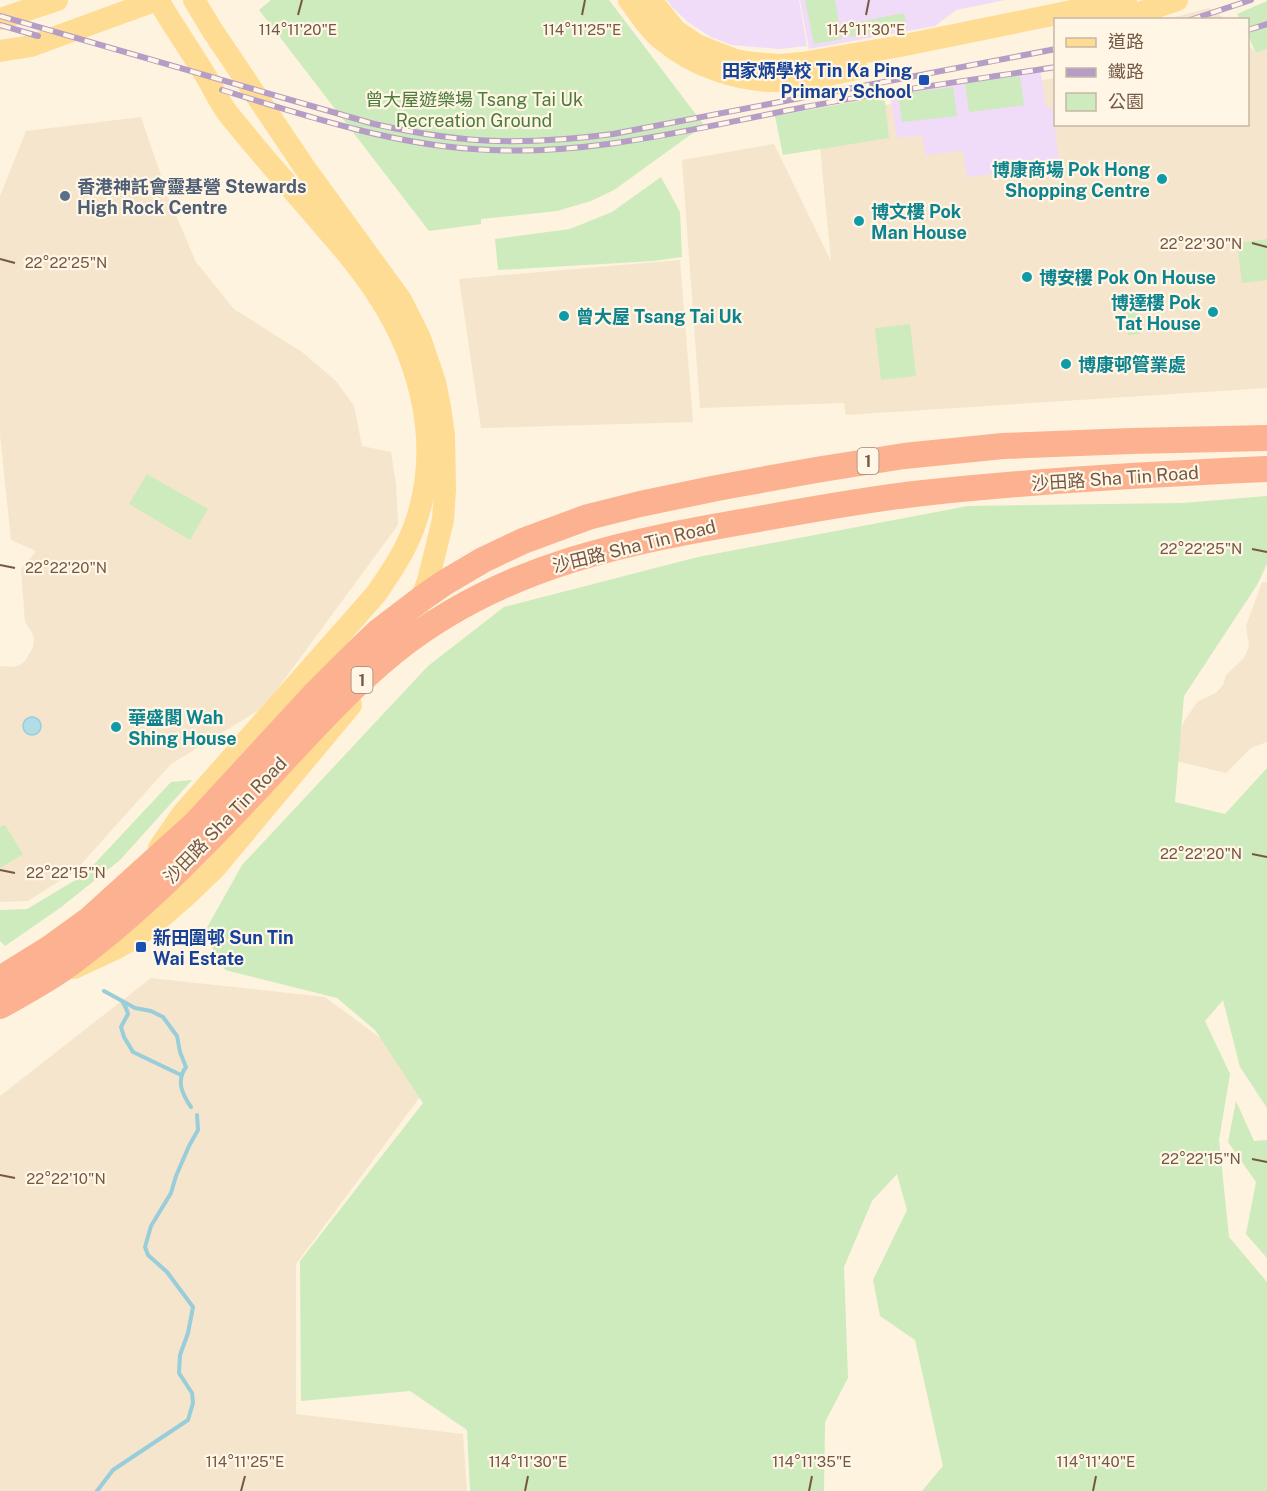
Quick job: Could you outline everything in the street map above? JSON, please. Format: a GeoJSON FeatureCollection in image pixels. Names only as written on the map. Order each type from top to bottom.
{"type":"FeatureCollection","features":[{"type":"Feature","properties":{"kind":"highway","name":"沙田路 Sha Tin Road"},"geometry":{"type":"LineString","coordinates":[[145,868],[195,824],[335,673],[379,631],[421,599],[483,560],[549,530],[588,517],[717,488],[904,456],[1003,446],[1267,438]]}},
{"type":"Feature","properties":{"kind":"highway","name":"沙田路 Sha Tin Road"},"geometry":{"type":"LineString","coordinates":[[45,981],[108,935],[155,893],[238,810],[330,710],[362,679],[416,635],[466,602],[536,571],[642,541],[723,525],[912,495],[1069,479],[1267,469]]}},
{"type":"Feature","properties":{"kind":"highway","name":"1"},"geometry":{"type":"LineString","coordinates":[[0,979],[50,948],[90,919],[145,868]]}},
{"type":"Feature","properties":{"kind":"highway","name":"1"},"geometry":{"type":"LineString","coordinates":[[0,1006],[45,981]]}},
{"type":"Feature","properties":{"kind":"main road"},"geometry":{"type":"LineString","coordinates":[[0,19],[57,0]]}},
{"type":"Feature","properties":{"kind":"main road"},"geometry":{"type":"LineString","coordinates":[[0,51],[31,46],[157,0],[204,72],[228,114],[344,249],[377,293],[404,344],[419,386],[426,418],[427,467],[420,509],[398,561],[376,594],[183,813],[145,868]]}},
{"type":"Feature","properties":{"kind":"main road"},"geometry":{"type":"LineString","coordinates":[[45,981],[133,939],[173,908],[216,867],[374,678],[415,615],[428,581],[443,520],[445,460],[441,407],[427,357],[412,321],[389,282],[305,168],[194,0]]}},
{"type":"Feature","properties":{"kind":"main road"},"geometry":{"type":"LineString","coordinates":[[629,0],[659,38],[688,59],[749,80],[806,79],[1054,30]]}},
{"type":"Feature","properties":{"kind":"main road"},"geometry":{"type":"LineString","coordinates":[[651,0],[676,31],[697,45],[735,60],[779,65],[895,47],[1126,0]]}},
{"type":"Feature","properties":{"kind":"main road"},"geometry":{"type":"LineString","coordinates":[[1115,18],[1177,0]]}},
{"type":"Feature","properties":{"kind":"shaded area"},"geometry":{"type":"Polygon","coordinates":[[[667,0],[799,0],[807,46],[779,49],[732,45],[711,37],[689,23],[667,0]]]}},
{"type":"Feature","properties":{"kind":"shaded area"},"geometry":{"type":"Polygon","coordinates":[[[800,0],[1005,0],[956,10],[935,26],[809,49],[800,0]]]}},
{"type":"Feature","properties":{"kind":"shaded area"},"geometry":{"type":"Polygon","coordinates":[[[1209,8],[1224,18],[1172,18],[1209,8]]]}},
{"type":"Feature","properties":{"kind":"shaded area"},"geometry":{"type":"Polygon","coordinates":[[[1249,45],[1256,53],[1267,49],[1267,388],[846,415],[844,403],[700,408],[682,160],[774,144],[831,261],[817,116],[1054,78],[1054,126],[1249,126],[1249,45]]]}},
{"type":"Feature","properties":{"kind":"shaded area"},"geometry":{"type":"Polygon","coordinates":[[[1040,69],[1046,108],[1052,107],[1060,166],[967,177],[963,151],[925,155],[922,135],[897,138],[890,95],[1040,69]]]}},
{"type":"Feature","properties":{"kind":"shaded area"},"geometry":{"type":"Polygon","coordinates":[[[141,117],[169,199],[196,262],[234,309],[302,352],[336,381],[354,406],[362,446],[391,452],[396,484],[398,525],[264,707],[171,764],[75,871],[28,901],[0,902],[0,666],[20,665],[26,660],[33,647],[32,632],[25,622],[21,569],[36,551],[11,540],[0,435],[0,196],[26,131],[141,117]]]}},
{"type":"Feature","properties":{"kind":"shaded area"},"geometry":{"type":"Polygon","coordinates":[[[680,260],[693,422],[481,428],[459,279],[680,260]]]}},
{"type":"Feature","properties":{"kind":"shaded area"},"geometry":{"type":"Polygon","coordinates":[[[1262,582],[1267,582],[1267,742],[1251,748],[1226,773],[1168,759],[1185,720],[1197,702],[1217,692],[1223,685],[1226,675],[1244,658],[1249,646],[1246,626],[1262,582]]]}},
{"type":"Feature","properties":{"kind":"shaded area"},"geometry":{"type":"Polygon","coordinates":[[[151,978],[325,997],[434,1078],[296,1264],[296,1414],[463,1434],[467,1491],[0,1491],[0,1096],[151,978]]]}},
{"type":"Feature","properties":{"kind":"green space","name":"曾大屋遊樂場 Tsang Tai Uk Recreation Ground"},"geometry":{"type":"Polygon","coordinates":[[[271,0],[609,0],[704,125],[614,190],[591,201],[557,211],[481,219],[481,224],[429,231],[259,10],[271,0]]]}},
{"type":"Feature","properties":{"kind":"green space"},"geometry":{"type":"Polygon","coordinates":[[[805,0],[835,0],[842,39],[814,44],[805,0]]]}},
{"type":"Feature","properties":{"kind":"green space"},"geometry":{"type":"Polygon","coordinates":[[[1267,1],[1267,49],[1256,53],[1249,38],[1249,18],[1239,18],[1237,14],[1267,1]]]}},
{"type":"Feature","properties":{"kind":"green space"},"geometry":{"type":"Polygon","coordinates":[[[904,13],[907,27],[850,37],[848,24],[904,13]]]}},
{"type":"Feature","properties":{"kind":"green space"},"geometry":{"type":"Polygon","coordinates":[[[1020,76],[1024,105],[969,112],[965,83],[1020,76]]]}},
{"type":"Feature","properties":{"kind":"green space"},"geometry":{"type":"Polygon","coordinates":[[[953,87],[957,116],[902,122],[898,94],[953,87]]]}},
{"type":"Feature","properties":{"kind":"green space"},"geometry":{"type":"Polygon","coordinates":[[[880,97],[885,102],[889,138],[783,155],[775,116],[880,97]]]}},
{"type":"Feature","properties":{"kind":"green space"},"geometry":{"type":"Polygon","coordinates":[[[661,177],[680,212],[682,257],[653,261],[498,270],[495,239],[570,229],[612,212],[661,177]]]}},
{"type":"Feature","properties":{"kind":"green space"},"geometry":{"type":"Polygon","coordinates":[[[1267,239],[1267,280],[1242,283],[1237,243],[1267,239]]]}},
{"type":"Feature","properties":{"kind":"green space"},"geometry":{"type":"Polygon","coordinates":[[[1136,307],[1140,334],[1128,335],[1123,308],[1136,307]]]}},
{"type":"Feature","properties":{"kind":"green space"},"geometry":{"type":"Polygon","coordinates":[[[910,324],[916,376],[881,380],[875,328],[910,324]]]}},
{"type":"Feature","properties":{"kind":"green space"},"geometry":{"type":"Polygon","coordinates":[[[147,474],[208,509],[190,540],[129,504],[147,474]]]}},
{"type":"Feature","properties":{"kind":"green space"},"geometry":{"type":"Polygon","coordinates":[[[1267,496],[1267,564],[1257,585],[1184,696],[1175,802],[1225,814],[1267,768],[1267,1108],[1240,1067],[1223,1000],[1205,1021],[1230,1074],[1219,1140],[1229,1237],[1267,1282],[1267,1491],[922,1491],[943,1466],[915,1340],[880,1316],[873,1280],[907,1210],[897,1174],[872,1201],[844,1267],[848,1378],[825,1422],[824,1491],[470,1491],[467,1430],[410,1391],[301,1401],[300,1261],[423,1103],[375,1030],[337,998],[225,970],[204,933],[242,865],[428,666],[504,607],[698,557],[968,506],[1183,503],[1267,496]]]}},
{"type":"Feature","properties":{"kind":"green space"},"geometry":{"type":"Polygon","coordinates":[[[192,780],[120,860],[60,908],[5,946],[0,941],[0,910],[27,909],[84,875],[171,782],[192,780]]]}},
{"type":"Feature","properties":{"kind":"green space"},"geometry":{"type":"Polygon","coordinates":[[[5,825],[23,854],[0,868],[0,827],[5,825]]]}},
{"type":"Feature","properties":{"kind":"green space"},"geometry":{"type":"Polygon","coordinates":[[[1236,1101],[1254,1141],[1267,1140],[1267,1258],[1246,1234],[1256,1182],[1228,1142],[1236,1101]]]}},
{"type":"Feature","properties":{"kind":"water"},"geometry":{"type":"Polygon","coordinates":[[[28,717],[36,717],[41,722],[39,733],[28,735],[23,730],[23,722],[28,717]]]}},
{"type":"Feature","properties":{"kind":"waterway"},"geometry":{"type":"LineString","coordinates":[[104,991],[135,1008],[151,1011],[163,1017],[177,1036],[186,1067],[181,1077],[181,1087],[191,1107]]}},
{"type":"Feature","properties":{"kind":"waterway"},"geometry":{"type":"LineString","coordinates":[[122,1001],[128,1014],[121,1027],[133,1052],[181,1075]]}},
{"type":"Feature","properties":{"kind":"waterway"},"geometry":{"type":"LineString","coordinates":[[97,1491],[113,1470],[188,1420],[193,1403],[192,1393],[179,1373],[180,1355],[188,1333],[193,1307],[167,1272],[148,1255],[145,1247],[151,1226],[171,1193],[176,1176],[198,1130],[197,1115]]}},
{"type":"Feature","properties":{"kind":"railway"},"geometry":{"type":"LineString","coordinates":[[1196,18],[1251,0]]}},
{"type":"Feature","properties":{"kind":"railway"},"geometry":{"type":"LineString","coordinates":[[0,16],[374,124],[436,136],[498,141],[556,140],[613,134],[1054,49]]}},
{"type":"Feature","properties":{"kind":"railway"},"geometry":{"type":"LineString","coordinates":[[1249,30],[1267,24]]}},
{"type":"Feature","properties":{"kind":"railway"},"geometry":{"type":"LineString","coordinates":[[0,25],[38,36]]}},
{"type":"Feature","properties":{"kind":"railway"},"geometry":{"type":"LineString","coordinates":[[222,90],[346,127],[409,141],[441,146],[515,151],[599,145],[640,139],[836,101],[1054,67]]}},
{"type":"Feature","properties":{"kind":"place","name":"田家炳學校 Tin Ka Ping Primary School"},"geometry":{"type":"Point","coordinates":[924,80]}},
{"type":"Feature","properties":{"kind":"place","name":"博康商場 Pok Hong Shopping Centre"},"geometry":{"type":"Point","coordinates":[1162,179]}},
{"type":"Feature","properties":{"kind":"place","name":"香港神託會靈基營 Stewards High Rock Centre"},"geometry":{"type":"Point","coordinates":[65,196]}},
{"type":"Feature","properties":{"kind":"place","name":"博文樓 Pok Man House"},"geometry":{"type":"Point","coordinates":[859,221]}},
{"type":"Feature","properties":{"kind":"place","name":"博安樓 Pok On House"},"geometry":{"type":"Point","coordinates":[1027,277]}},
{"type":"Feature","properties":{"kind":"place","name":"博達樓 Pok Tat House"},"geometry":{"type":"Point","coordinates":[1213,312]}},
{"type":"Feature","properties":{"kind":"place","name":"曾大屋 Tsang Tai Uk"},"geometry":{"type":"Point","coordinates":[564,316]}},
{"type":"Feature","properties":{"kind":"place","name":"博康邨管業處"},"geometry":{"type":"Point","coordinates":[1066,364]}},
{"type":"Feature","properties":{"kind":"place","name":"華盛閣 Wah Shing House"},"geometry":{"type":"Point","coordinates":[116,727]}},
{"type":"Feature","properties":{"kind":"place","name":"新田圍邨 Sun Tin Wai Estate"},"geometry":{"type":"Point","coordinates":[141,947]}}]}
